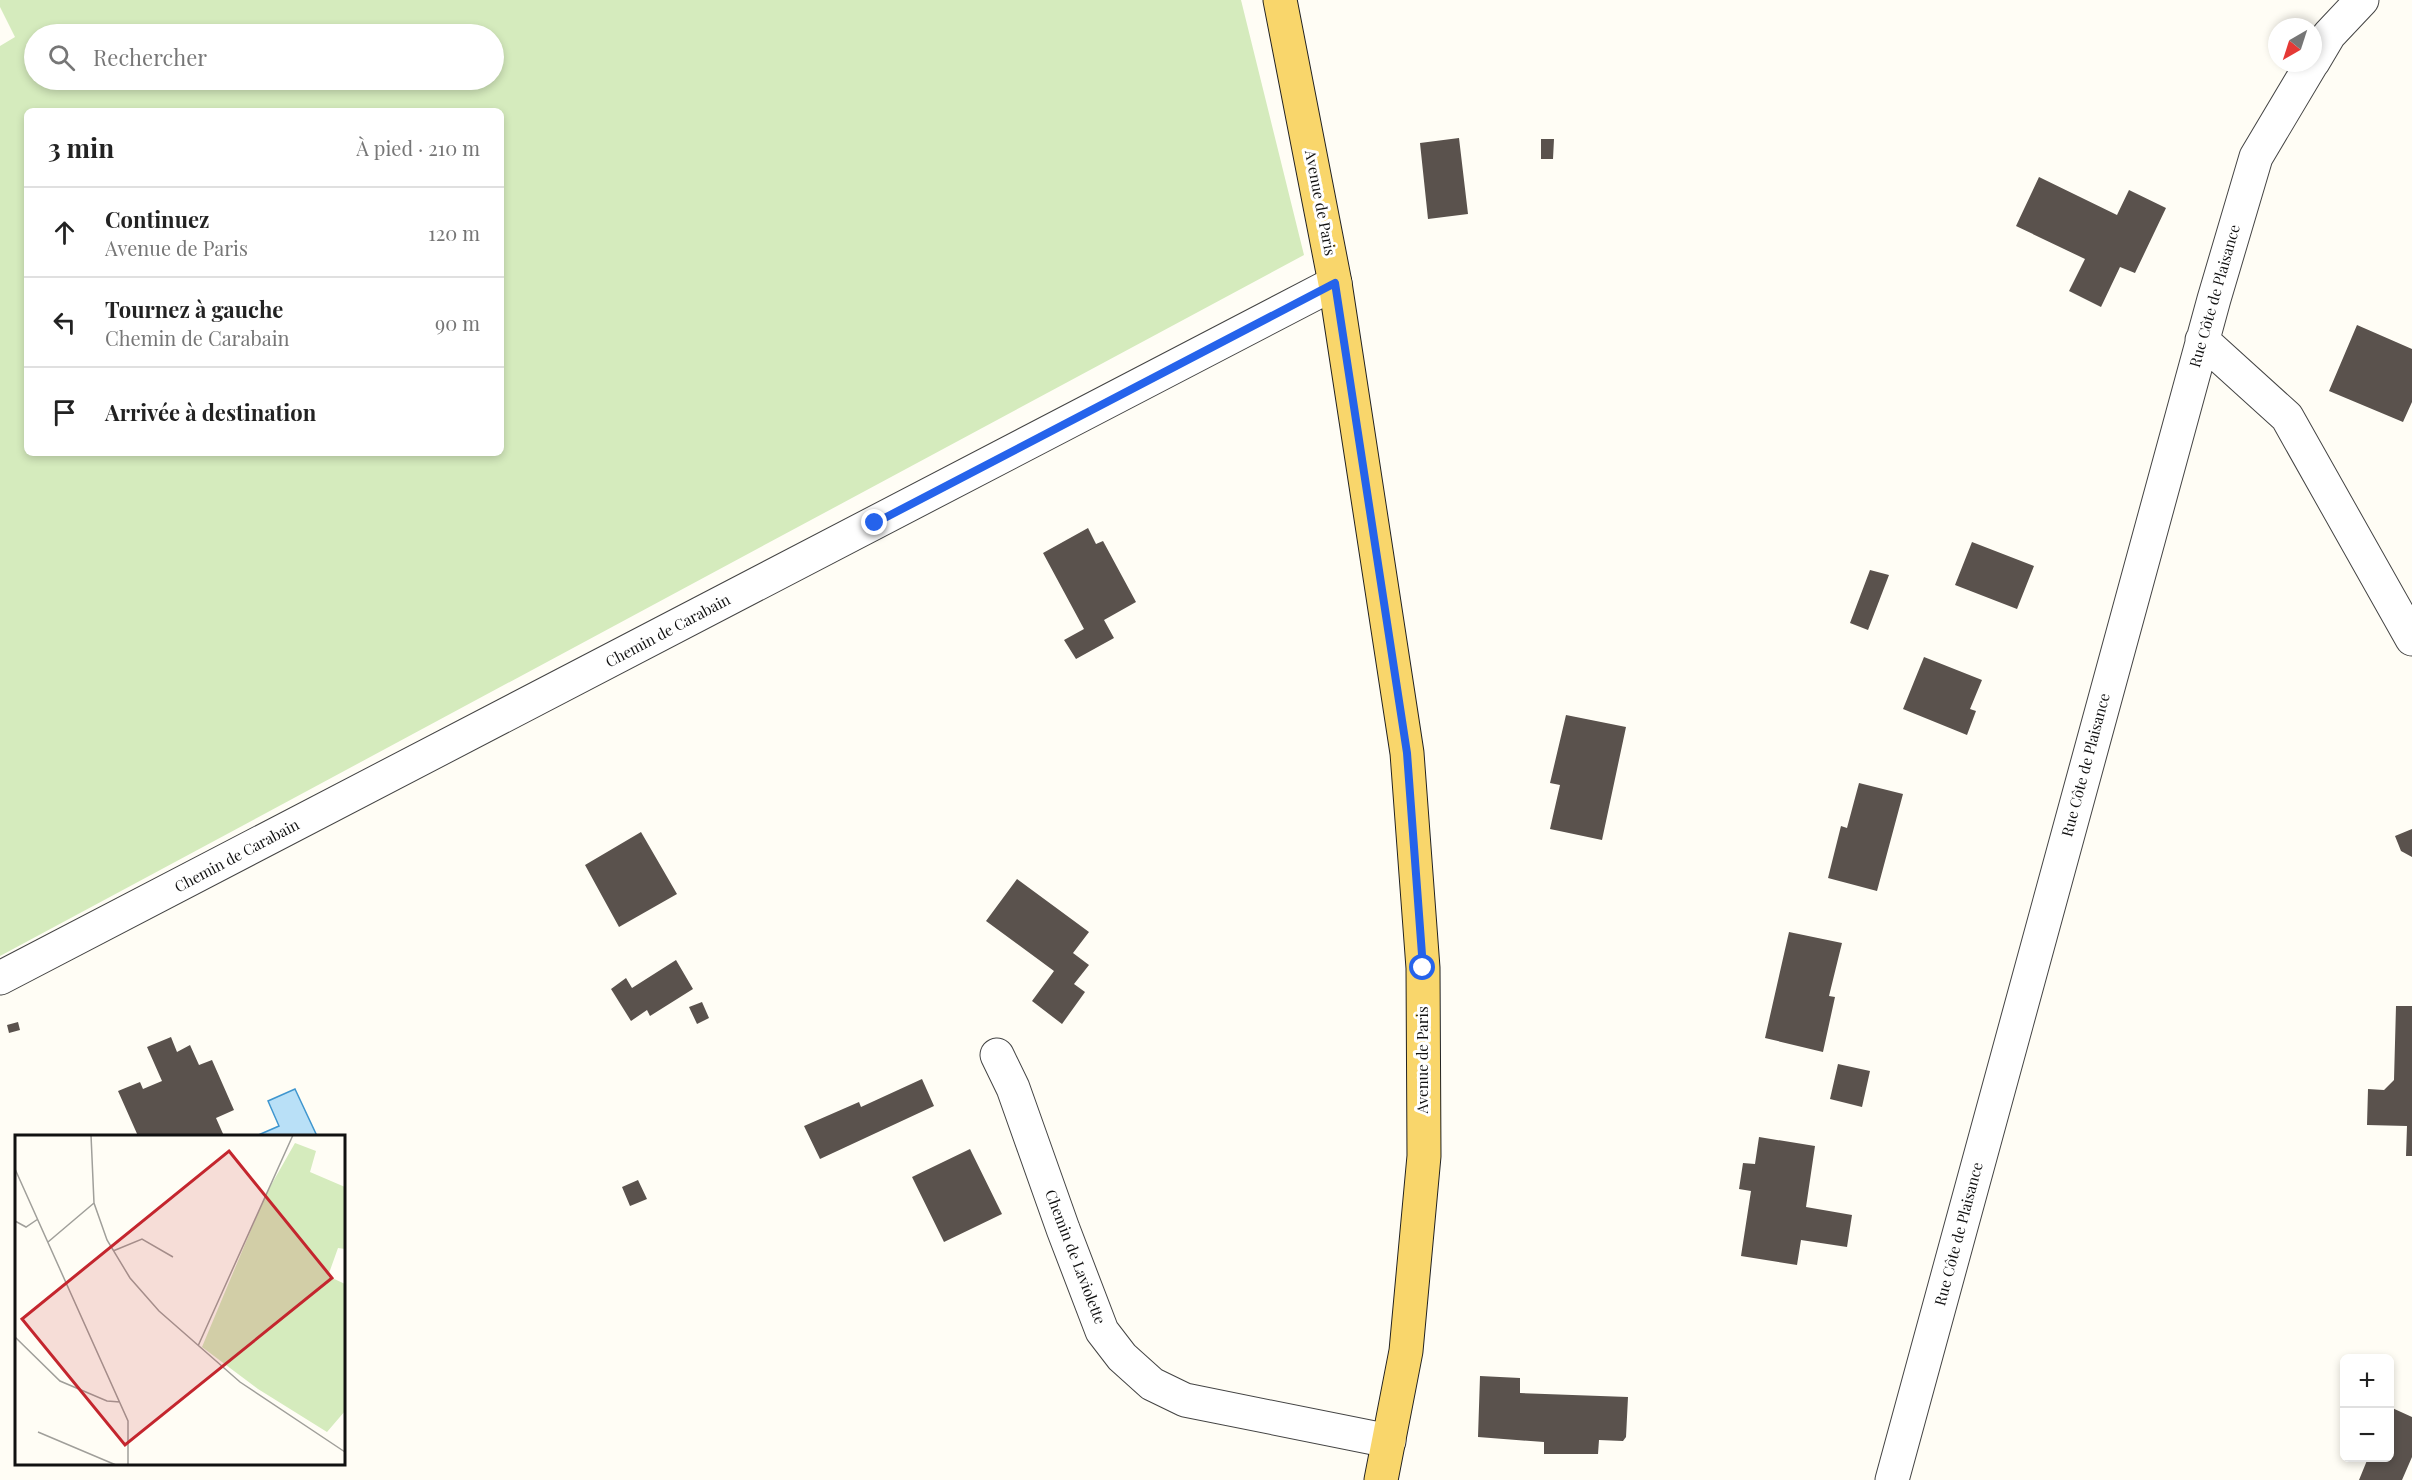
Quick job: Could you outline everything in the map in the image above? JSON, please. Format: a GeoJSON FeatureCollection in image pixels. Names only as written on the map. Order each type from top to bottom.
{"type":"FeatureCollection","features":[{"type":"Feature","properties":{"kind":"main road","name":"Avenue de Paris"},"geometry":{"type":"LineString","coordinates":[[1280,0],[1335,283],[1407,753],[1423,968],[1424,1156],[1406,1351],[1381,1480]]}},
{"type":"Feature","properties":{"kind":"street","name":"Rue Côte de Plaisance"},"geometry":{"type":"LineString","coordinates":[[2322,47],[2329,35],[2362,0]]}},
{"type":"Feature","properties":{"kind":"street","name":"Rue Côte de Plaisance"},"geometry":{"type":"LineString","coordinates":[[1892,1480],[2202,340],[2256,158],[2307,72]]}},
{"type":"Feature","properties":{"kind":"street","name":"Chemin de Carabain"},"geometry":{"type":"LineString","coordinates":[[0,978],[1335,283]]}},
{"type":"Feature","properties":{"kind":"street"},"geometry":{"type":"LineString","coordinates":[[2202,340],[2287,417],[2412,639]]}},
{"type":"Feature","properties":{"kind":"street","name":"Chemin de Laviolette"},"geometry":{"type":"LineString","coordinates":[[997,1055],[1013,1088],[1102,1331],[1122,1357],[1152,1384],[1185,1401],[1389,1441]]}},
{"type":"Feature","properties":{"kind":"green space"},"geometry":{"type":"Polygon","coordinates":[[[0,0],[1241,0],[1304,255],[0,956],[0,46],[15,37],[0,7],[0,0]]]}},
{"type":"Feature","properties":{"kind":"water"},"geometry":{"type":"Polygon","coordinates":[[[295,1089],[317,1135],[258,1135],[279,1126],[268,1101],[295,1089]]]}},
{"type":"Feature","properties":{"kind":"building"},"geometry":{"type":"Polygon","coordinates":[[[1459,138],[1468,214],[1428,219],[1420,143],[1459,138]]]}},
{"type":"Feature","properties":{"kind":"building"},"geometry":{"type":"Polygon","coordinates":[[[1541,139],[1554,139],[1553,159],[1541,159],[1541,139]]]}},
{"type":"Feature","properties":{"kind":"building"},"geometry":{"type":"Polygon","coordinates":[[[2039,177],[2117,215],[2129,190],[2166,208],[2135,273],[2120,267],[2101,307],[2069,291],[2085,259],[2016,226],[2039,177]]]}},
{"type":"Feature","properties":{"kind":"building"},"geometry":{"type":"Polygon","coordinates":[[[2357,325],[2412,349],[2412,402],[2403,422],[2329,391],[2357,325]]]}},
{"type":"Feature","properties":{"kind":"building"},"geometry":{"type":"Polygon","coordinates":[[[1088,528],[1096,544],[1103,541],[1136,602],[1104,620],[1114,638],[1076,659],[1064,640],[1084,629],[1043,553],[1088,528]]]}},
{"type":"Feature","properties":{"kind":"building"},"geometry":{"type":"Polygon","coordinates":[[[1972,542],[2034,566],[2017,609],[1955,585],[1972,542]]]}},
{"type":"Feature","properties":{"kind":"building"},"geometry":{"type":"Polygon","coordinates":[[[1870,570],[1889,575],[1868,630],[1850,623],[1870,570]]]}},
{"type":"Feature","properties":{"kind":"building"},"geometry":{"type":"Polygon","coordinates":[[[1924,657],[1982,680],[1970,709],[1976,711],[1967,735],[1903,709],[1924,657]]]}},
{"type":"Feature","properties":{"kind":"building"},"geometry":{"type":"Polygon","coordinates":[[[1566,715],[1626,727],[1602,840],[1550,829],[1560,785],[1550,783],[1566,715]]]}},
{"type":"Feature","properties":{"kind":"building"},"geometry":{"type":"Polygon","coordinates":[[[1859,783],[1903,794],[1877,891],[1828,878],[1841,826],[1847,828],[1859,783]]]}},
{"type":"Feature","properties":{"kind":"building"},"geometry":{"type":"Polygon","coordinates":[[[2412,829],[2412,857],[2401,851],[2395,836],[2412,829]]]}},
{"type":"Feature","properties":{"kind":"building"},"geometry":{"type":"Polygon","coordinates":[[[641,832],[677,894],[619,927],[585,865],[641,832]]]}},
{"type":"Feature","properties":{"kind":"building"},"geometry":{"type":"Polygon","coordinates":[[[1017,879],[1089,932],[1073,953],[1089,965],[1074,984],[1085,992],[1062,1024],[1032,1001],[1054,971],[986,921],[1017,879]]]}},
{"type":"Feature","properties":{"kind":"building"},"geometry":{"type":"Polygon","coordinates":[[[1789,932],[1842,943],[1829,996],[1835,997],[1823,1052],[1765,1038],[1789,932]]]}},
{"type":"Feature","properties":{"kind":"building"},"geometry":{"type":"Polygon","coordinates":[[[676,960],[693,989],[650,1016],[647,1010],[631,1021],[611,989],[626,978],[632,988],[676,960]]]}},
{"type":"Feature","properties":{"kind":"building"},"geometry":{"type":"Polygon","coordinates":[[[702,1002],[709,1018],[697,1024],[689,1007],[702,1002]]]}},
{"type":"Feature","properties":{"kind":"building"},"geometry":{"type":"Polygon","coordinates":[[[2396,1006],[2412,1006],[2412,1156],[2406,1156],[2407,1126],[2367,1125],[2368,1089],[2384,1090],[2394,1080],[2396,1006]]]}},
{"type":"Feature","properties":{"kind":"building"},"geometry":{"type":"Polygon","coordinates":[[[18,1022],[20,1030],[9,1033],[7,1025],[18,1022]]]}},
{"type":"Feature","properties":{"kind":"building"},"geometry":{"type":"Polygon","coordinates":[[[171,1037],[177,1052],[190,1045],[199,1065],[212,1060],[234,1110],[216,1118],[224,1135],[138,1135],[118,1091],[140,1082],[143,1089],[162,1081],[147,1047],[171,1037]]]}},
{"type":"Feature","properties":{"kind":"building"},"geometry":{"type":"Polygon","coordinates":[[[1838,1064],[1870,1071],[1862,1107],[1830,1099],[1838,1064]]]}},
{"type":"Feature","properties":{"kind":"building"},"geometry":{"type":"Polygon","coordinates":[[[922,1079],[934,1106],[820,1159],[804,1126],[859,1102],[861,1107],[922,1079]]]}},
{"type":"Feature","properties":{"kind":"building"},"geometry":{"type":"Polygon","coordinates":[[[1759,1137],[1815,1146],[1806,1207],[1852,1215],[1847,1247],[1801,1240],[1797,1265],[1741,1256],[1751,1191],[1739,1189],[1743,1163],[1755,1164],[1759,1137]]]}},
{"type":"Feature","properties":{"kind":"building"},"geometry":{"type":"Polygon","coordinates":[[[970,1149],[1002,1214],[944,1242],[912,1177],[970,1149]]]}},
{"type":"Feature","properties":{"kind":"building"},"geometry":{"type":"Polygon","coordinates":[[[638,1180],[647,1199],[630,1206],[622,1187],[638,1180]]]}},
{"type":"Feature","properties":{"kind":"building"},"geometry":{"type":"Polygon","coordinates":[[[1480,1376],[1520,1378],[1520,1393],[1628,1397],[1626,1437],[1623,1441],[1599,1440],[1598,1454],[1544,1454],[1544,1442],[1478,1437],[1480,1376]]]}},
{"type":"Feature","properties":{"kind":"building"},"geometry":{"type":"Polygon","coordinates":[[[2394,1409],[2412,1417],[2412,1457],[2402,1480],[2359,1480],[2366,1462],[2394,1462],[2394,1409]]]}},
{"type":"Feature","properties":{"kind":"route"},"geometry":{"type":"LineString","coordinates":[[875,523],[1335,283],[1407,753],[1423,968]]}}]}
